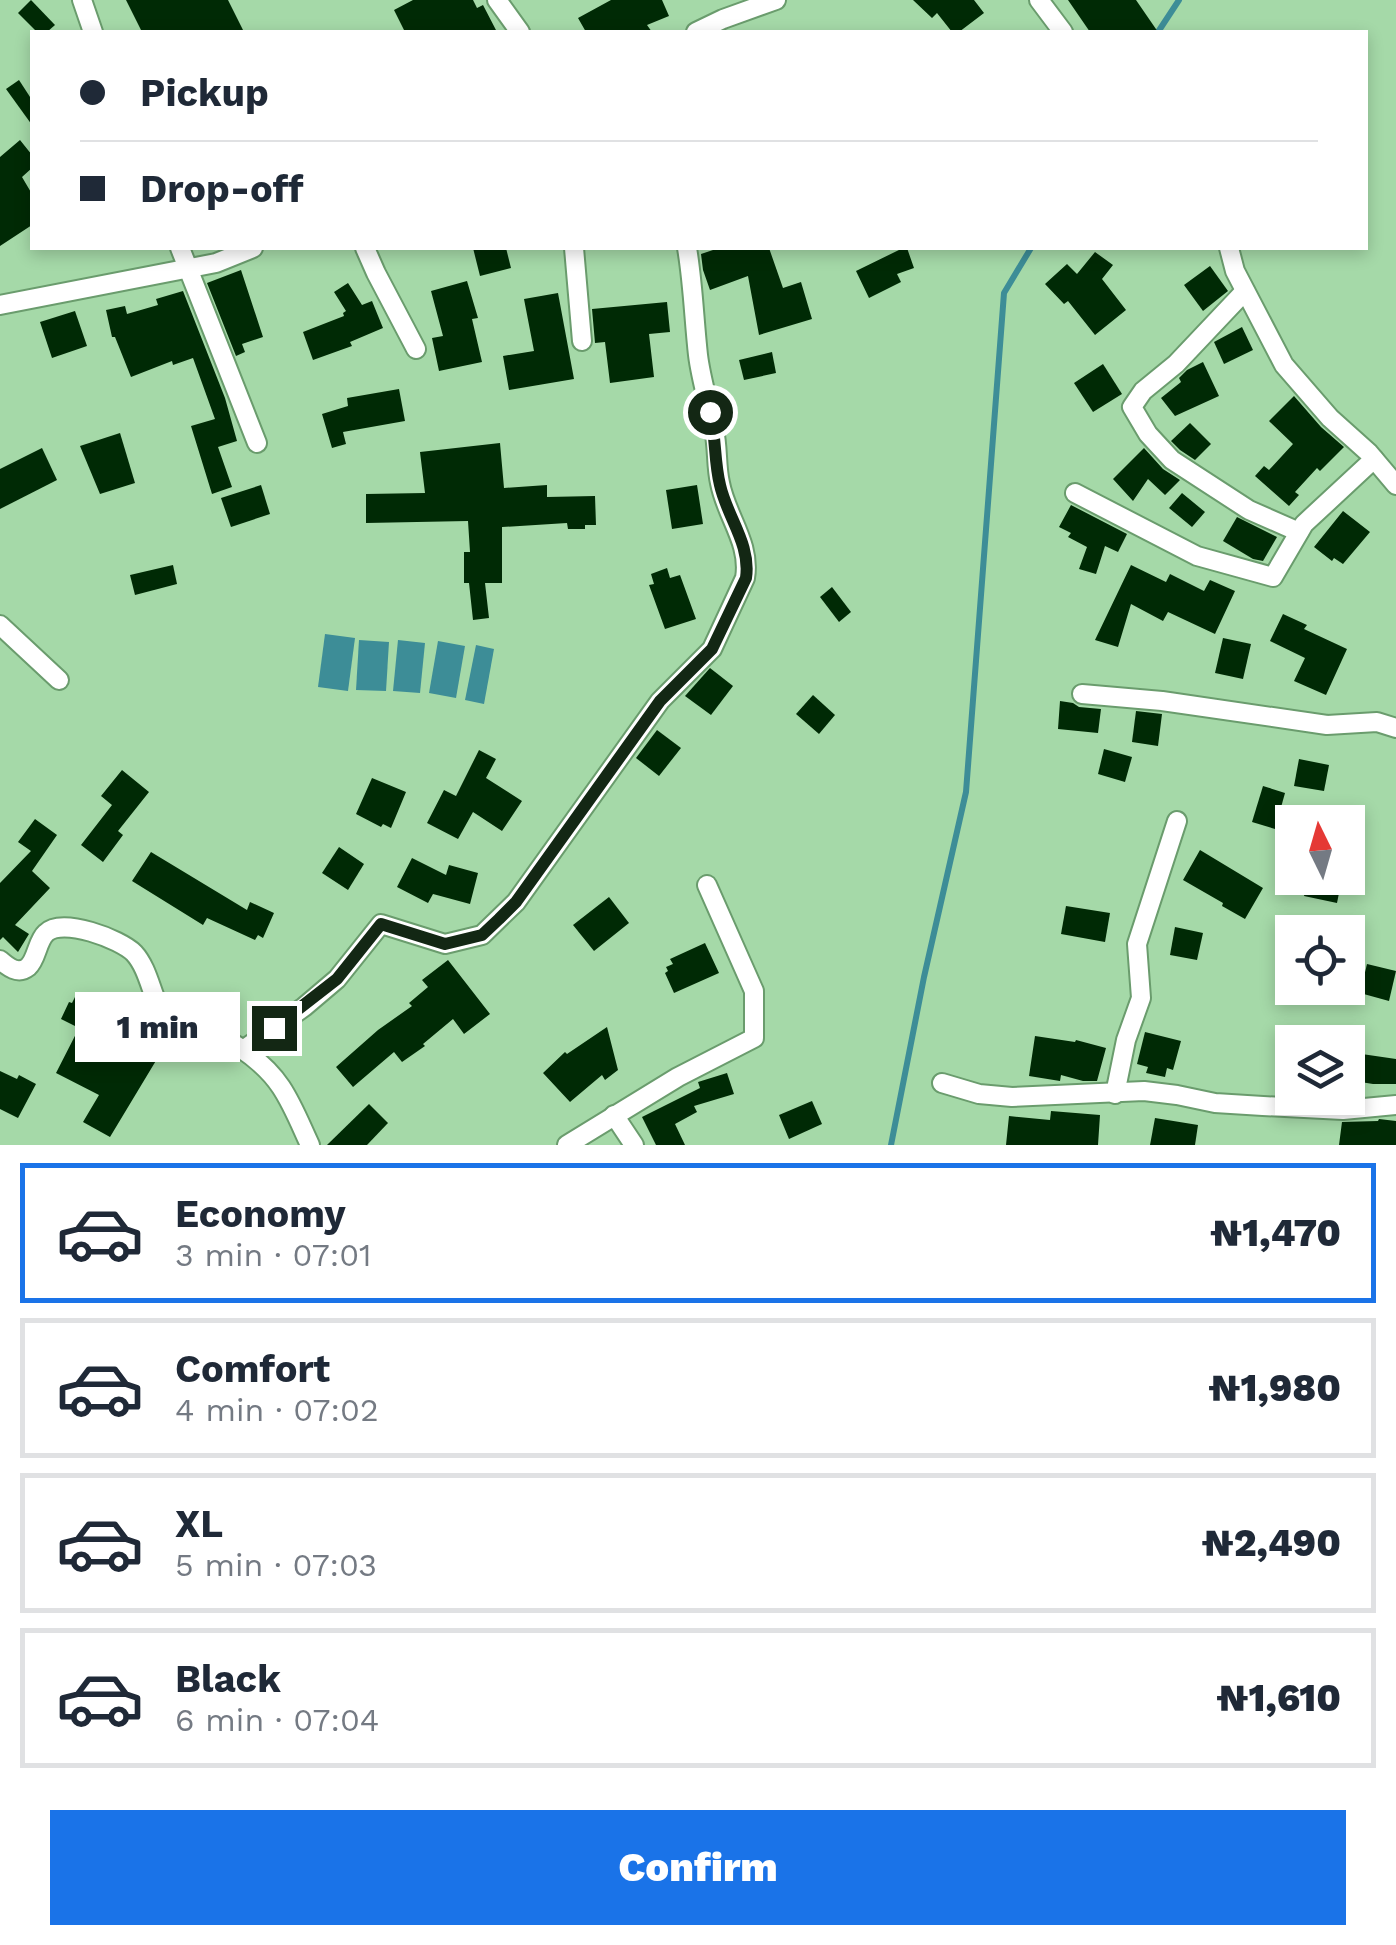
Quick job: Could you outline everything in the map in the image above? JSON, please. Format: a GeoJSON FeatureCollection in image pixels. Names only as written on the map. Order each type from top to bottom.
{"type":"FeatureCollection","features":[{"type":"Feature","properties":{"kind":"street"},"geometry":{"type":"LineString","coordinates":[[82,0],[93,30]]}},
{"type":"Feature","properties":{"kind":"street"},"geometry":{"type":"LineString","coordinates":[[497,0],[519,30]]}},
{"type":"Feature","properties":{"kind":"street"},"geometry":{"type":"LineString","coordinates":[[700,30],[776,0]]}},
{"type":"Feature","properties":{"kind":"street"},"geometry":{"type":"LineString","coordinates":[[1039,0],[1062,30]]}},
{"type":"Feature","properties":{"kind":"street"},"geometry":{"type":"LineString","coordinates":[[181,250],[257,442]]}},
{"type":"Feature","properties":{"kind":"street"},"geometry":{"type":"LineString","coordinates":[[0,305],[189,269],[248,250]]}},
{"type":"Feature","properties":{"kind":"street"},"geometry":{"type":"LineString","coordinates":[[366,250],[416,349]]}},
{"type":"Feature","properties":{"kind":"street"},"geometry":{"type":"LineString","coordinates":[[574,250],[582,341]]}},
{"type":"Feature","properties":{"kind":"street"},"geometry":{"type":"LineString","coordinates":[[243,1050],[337,979],[381,924],[445,944],[482,935],[516,902],[660,701],[712,649],[746,578],[747,567],[720,484],[715,432],[698,355],[688,250]]}},
{"type":"Feature","properties":{"kind":"street"},"geometry":{"type":"LineString","coordinates":[[1230,250],[1235,271],[1284,365],[1396,485]]}},
{"type":"Feature","properties":{"kind":"street"},"geometry":{"type":"LineString","coordinates":[[1245,291],[1176,364],[1143,391],[1132,407],[1148,434],[1172,460],[1249,510],[1300,532]]}},
{"type":"Feature","properties":{"kind":"street"},"geometry":{"type":"LineString","coordinates":[[1075,493],[1197,556],[1272,577],[1304,524],[1374,458]]}},
{"type":"Feature","properties":{"kind":"street"},"geometry":{"type":"LineString","coordinates":[[0,625],[59,680]]}},
{"type":"Feature","properties":{"kind":"street"},"geometry":{"type":"LineString","coordinates":[[1082,694],[1327,725],[1376,722],[1396,728]]}},
{"type":"Feature","properties":{"kind":"street"},"geometry":{"type":"LineString","coordinates":[[1114,1094],[1140,998],[1138,944],[1177,821]]}},
{"type":"Feature","properties":{"kind":"street"},"geometry":{"type":"LineString","coordinates":[[567,1145],[678,1077],[754,1038],[754,991],[707,885]]}},
{"type":"Feature","properties":{"kind":"street"},"geometry":{"type":"LineString","coordinates":[[0,960],[11,969],[29,966],[46,933],[58,926],[94,932],[131,950],[143,965],[156,1002],[243,1050],[268,1070],[283,1089],[310,1145]]}},
{"type":"Feature","properties":{"kind":"street"},"geometry":{"type":"LineString","coordinates":[[942,1083],[980,1094],[1012,1097],[1144,1091],[1214,1103],[1279,1107],[1343,1110],[1396,1105]]}},
{"type":"Feature","properties":{"kind":"street"},"geometry":{"type":"LineString","coordinates":[[614,1116],[634,1145]]}},
{"type":"Feature","properties":{"kind":"water"},"geometry":{"type":"Polygon","coordinates":[[[325,634],[355,638],[348,691],[318,687],[325,634]]]}},
{"type":"Feature","properties":{"kind":"water"},"geometry":{"type":"Polygon","coordinates":[[[359,640],[389,642],[386,691],[356,690],[359,640]]]}},
{"type":"Feature","properties":{"kind":"water"},"geometry":{"type":"Polygon","coordinates":[[[398,640],[425,643],[420,693],[393,691],[398,640]]]}},
{"type":"Feature","properties":{"kind":"water"},"geometry":{"type":"Polygon","coordinates":[[[438,641],[465,646],[456,698],[429,693],[438,641]]]}},
{"type":"Feature","properties":{"kind":"water"},"geometry":{"type":"Polygon","coordinates":[[[476,645],[494,649],[484,704],[465,700],[476,645]]]}},
{"type":"Feature","properties":{"kind":"building"},"geometry":{"type":"Polygon","coordinates":[[[31,0],[55,25],[49,30],[35,30],[18,13],[31,0]]]}},
{"type":"Feature","properties":{"kind":"building"},"geometry":{"type":"Polygon","coordinates":[[[126,0],[228,0],[243,30],[141,30],[126,0]]]}},
{"type":"Feature","properties":{"kind":"building"},"geometry":{"type":"Polygon","coordinates":[[[413,0],[473,0],[477,8],[483,5],[496,30],[404,30],[394,10],[413,0]]]}},
{"type":"Feature","properties":{"kind":"building"},"geometry":{"type":"Polygon","coordinates":[[[611,0],[662,0],[669,16],[647,25],[651,30],[585,30],[578,18],[611,0]]]}},
{"type":"Feature","properties":{"kind":"building"},"geometry":{"type":"Polygon","coordinates":[[[913,0],[974,0],[984,13],[962,30],[950,30],[937,13],[932,18],[913,0]]]}},
{"type":"Feature","properties":{"kind":"building"},"geometry":{"type":"Polygon","coordinates":[[[1068,0],[1136,0],[1157,30],[1089,30],[1068,0]]]}},
{"type":"Feature","properties":{"kind":"building"},"geometry":{"type":"Polygon","coordinates":[[[19,80],[30,97],[30,122],[6,89],[19,80]]]}},
{"type":"Feature","properties":{"kind":"building"},"geometry":{"type":"Polygon","coordinates":[[[20,140],[30,152],[30,170],[22,177],[30,191],[30,226],[0,246],[0,157],[20,140]]]}},
{"type":"Feature","properties":{"kind":"building"},"geometry":{"type":"Polygon","coordinates":[[[474,250],[506,250],[511,268],[480,276],[474,250]]]}},
{"type":"Feature","properties":{"kind":"building"},"geometry":{"type":"Polygon","coordinates":[[[713,250],[770,250],[783,288],[801,282],[812,319],[759,335],[748,276],[710,290],[701,254],[713,250]]]}},
{"type":"Feature","properties":{"kind":"building"},"geometry":{"type":"Polygon","coordinates":[[[899,250],[908,250],[914,268],[897,274],[901,282],[869,298],[856,271],[899,250]]]}},
{"type":"Feature","properties":{"kind":"building"},"geometry":{"type":"Polygon","coordinates":[[[1095,252],[1113,265],[1102,279],[1126,310],[1095,335],[1068,301],[1064,304],[1045,284],[1067,264],[1077,274],[1095,252]]]}},
{"type":"Feature","properties":{"kind":"building"},"geometry":{"type":"Polygon","coordinates":[[[1210,266],[1228,291],[1203,311],[1184,285],[1210,266]]]}},
{"type":"Feature","properties":{"kind":"building"},"geometry":{"type":"Polygon","coordinates":[[[241,270],[263,337],[242,344],[245,352],[236,356],[207,283],[241,270]]]}},
{"type":"Feature","properties":{"kind":"building"},"geometry":{"type":"Polygon","coordinates":[[[467,281],[478,318],[472,319],[482,362],[439,371],[432,338],[443,336],[431,291],[467,281]]]}},
{"type":"Feature","properties":{"kind":"building"},"geometry":{"type":"Polygon","coordinates":[[[348,283],[362,305],[372,301],[383,328],[350,342],[352,346],[313,360],[303,332],[344,316],[346,311],[334,292],[348,283]]]}},
{"type":"Feature","properties":{"kind":"building"},"geometry":{"type":"Polygon","coordinates":[[[183,291],[225,398],[237,441],[218,447],[232,487],[212,494],[191,426],[215,419],[193,358],[173,365],[172,361],[131,377],[112,337],[106,310],[125,306],[127,314],[158,305],[156,299],[183,291]]]}},
{"type":"Feature","properties":{"kind":"building"},"geometry":{"type":"Polygon","coordinates":[[[558,293],[574,379],[509,390],[503,356],[534,351],[524,299],[558,293]]]}},
{"type":"Feature","properties":{"kind":"building"},"geometry":{"type":"Polygon","coordinates":[[[667,302],[670,332],[649,334],[654,377],[610,383],[605,342],[595,343],[592,309],[667,302]]]}},
{"type":"Feature","properties":{"kind":"building"},"geometry":{"type":"Polygon","coordinates":[[[75,311],[87,346],[52,358],[40,322],[75,311]]]}},
{"type":"Feature","properties":{"kind":"building"},"geometry":{"type":"Polygon","coordinates":[[[1242,327],[1253,350],[1224,364],[1214,342],[1242,327]]]}},
{"type":"Feature","properties":{"kind":"building"},"geometry":{"type":"Polygon","coordinates":[[[772,352],[776,373],[744,380],[739,360],[772,352]]]}},
{"type":"Feature","properties":{"kind":"building"},"geometry":{"type":"Polygon","coordinates":[[[1203,362],[1219,396],[1175,416],[1161,398],[1181,382],[1179,378],[1187,370],[1203,362]]]}},
{"type":"Feature","properties":{"kind":"building"},"geometry":{"type":"Polygon","coordinates":[[[1103,364],[1122,394],[1093,412],[1074,383],[1103,364]]]}},
{"type":"Feature","properties":{"kind":"building"},"geometry":{"type":"Polygon","coordinates":[[[399,389],[405,421],[343,432],[346,444],[332,448],[322,414],[348,406],[347,398],[399,389]]]}},
{"type":"Feature","properties":{"kind":"building"},"geometry":{"type":"Polygon","coordinates":[[[1294,396],[1344,447],[1320,471],[1317,468],[1295,492],[1299,495],[1289,506],[1255,476],[1264,466],[1269,470],[1293,444],[1269,421],[1294,396]]]}},
{"type":"Feature","properties":{"kind":"building"},"geometry":{"type":"Polygon","coordinates":[[[1190,423],[1211,444],[1195,460],[1171,441],[1190,423]]]}},
{"type":"Feature","properties":{"kind":"building"},"geometry":{"type":"Polygon","coordinates":[[[120,433],[135,483],[100,494],[80,446],[120,433]]]}},
{"type":"Feature","properties":{"kind":"building"},"geometry":{"type":"Polygon","coordinates":[[[500,443],[504,488],[547,485],[547,497],[595,496],[596,525],[585,525],[585,529],[568,529],[567,523],[502,527],[502,583],[485,583],[489,618],[473,620],[469,583],[464,583],[464,552],[470,552],[468,521],[366,523],[366,494],[425,493],[420,452],[500,443]]]}},
{"type":"Feature","properties":{"kind":"building"},"geometry":{"type":"Polygon","coordinates":[[[42,448],[57,480],[0,509],[0,469],[42,448]]]}},
{"type":"Feature","properties":{"kind":"building"},"geometry":{"type":"Polygon","coordinates":[[[1144,448],[1163,469],[1180,480],[1165,495],[1148,479],[1133,501],[1113,479],[1144,448]]]}},
{"type":"Feature","properties":{"kind":"building"},"geometry":{"type":"Polygon","coordinates":[[[261,485],[270,514],[231,527],[221,498],[261,485]]]}},
{"type":"Feature","properties":{"kind":"building"},"geometry":{"type":"Polygon","coordinates":[[[697,485],[703,524],[672,529],[666,490],[697,485]]]}},
{"type":"Feature","properties":{"kind":"building"},"geometry":{"type":"Polygon","coordinates":[[[1182,493],[1205,512],[1192,527],[1169,508],[1182,493]]]}},
{"type":"Feature","properties":{"kind":"building"},"geometry":{"type":"Polygon","coordinates":[[[1071,505],[1127,534],[1118,552],[1105,546],[1096,574],[1079,569],[1087,547],[1059,527],[1071,505]]]}},
{"type":"Feature","properties":{"kind":"building"},"geometry":{"type":"Polygon","coordinates":[[[1343,511],[1370,532],[1343,564],[1314,547],[1343,511]]]}},
{"type":"Feature","properties":{"kind":"building"},"geometry":{"type":"Polygon","coordinates":[[[1237,517],[1277,537],[1263,561],[1223,541],[1237,517]]]}},
{"type":"Feature","properties":{"kind":"building"},"geometry":{"type":"Polygon","coordinates":[[[173,565],[177,584],[135,595],[130,575],[173,565]]]}},
{"type":"Feature","properties":{"kind":"building"},"geometry":{"type":"Polygon","coordinates":[[[1131,565],[1166,582],[1170,574],[1204,591],[1210,580],[1235,591],[1215,634],[1168,612],[1163,621],[1131,604],[1118,647],[1095,640],[1131,565]]]}},
{"type":"Feature","properties":{"kind":"building"},"geometry":{"type":"Polygon","coordinates":[[[667,568],[670,578],[680,575],[696,619],[665,629],[649,585],[654,584],[651,574],[667,568]]]}},
{"type":"Feature","properties":{"kind":"building"},"geometry":{"type":"Polygon","coordinates":[[[832,587],[851,612],[839,622],[820,597],[832,587]]]}},
{"type":"Feature","properties":{"kind":"building"},"geometry":{"type":"Polygon","coordinates":[[[1283,614],[1307,625],[1304,629],[1347,649],[1326,695],[1294,681],[1305,658],[1270,641],[1283,614]]]}},
{"type":"Feature","properties":{"kind":"building"},"geometry":{"type":"Polygon","coordinates":[[[1223,638],[1251,644],[1243,679],[1215,673],[1223,638]]]}},
{"type":"Feature","properties":{"kind":"building"},"geometry":{"type":"Polygon","coordinates":[[[710,668],[733,686],[711,715],[685,696],[710,668]]]}},
{"type":"Feature","properties":{"kind":"building"},"geometry":{"type":"Polygon","coordinates":[[[813,695],[835,715],[819,734],[796,714],[813,695]]]}},
{"type":"Feature","properties":{"kind":"building"},"geometry":{"type":"Polygon","coordinates":[[[1060,701],[1101,709],[1098,733],[1058,729],[1060,701]]]}},
{"type":"Feature","properties":{"kind":"building"},"geometry":{"type":"Polygon","coordinates":[[[1136,711],[1162,714],[1158,746],[1132,742],[1136,711]]]}},
{"type":"Feature","properties":{"kind":"building"},"geometry":{"type":"Polygon","coordinates":[[[657,730],[681,748],[659,776],[636,758],[657,730]]]}},
{"type":"Feature","properties":{"kind":"building"},"geometry":{"type":"Polygon","coordinates":[[[1104,749],[1132,757],[1125,782],[1098,774],[1104,749]]]}},
{"type":"Feature","properties":{"kind":"building"},"geometry":{"type":"Polygon","coordinates":[[[479,750],[496,759],[486,778],[522,801],[502,831],[473,812],[458,839],[427,823],[444,790],[456,796],[479,750]]]}},
{"type":"Feature","properties":{"kind":"building"},"geometry":{"type":"Polygon","coordinates":[[[1299,759],[1329,765],[1324,791],[1294,786],[1299,759]]]}},
{"type":"Feature","properties":{"kind":"building"},"geometry":{"type":"Polygon","coordinates":[[[122,770],[149,792],[118,831],[123,835],[103,862],[81,845],[112,805],[101,796],[122,770]]]}},
{"type":"Feature","properties":{"kind":"building"},"geometry":{"type":"Polygon","coordinates":[[[372,778],[406,792],[391,828],[356,814],[372,778]]]}},
{"type":"Feature","properties":{"kind":"building"},"geometry":{"type":"Polygon","coordinates":[[[1263,786],[1285,793],[1282,805],[1275,805],[1275,829],[1252,822],[1263,786]]]}},
{"type":"Feature","properties":{"kind":"building"},"geometry":{"type":"Polygon","coordinates":[[[35,819],[57,835],[32,871],[50,888],[15,925],[29,934],[18,952],[3,937],[0,940],[0,883],[31,851],[18,842],[35,819]]]}},
{"type":"Feature","properties":{"kind":"building"},"geometry":{"type":"Polygon","coordinates":[[[339,847],[364,864],[348,890],[322,873],[339,847]]]}},
{"type":"Feature","properties":{"kind":"building"},"geometry":{"type":"Polygon","coordinates":[[[1200,850],[1263,888],[1245,919],[1183,880],[1200,850]]]}},
{"type":"Feature","properties":{"kind":"building"},"geometry":{"type":"Polygon","coordinates":[[[151,852],[247,910],[250,902],[274,913],[263,938],[258,935],[255,940],[207,918],[203,925],[132,881],[151,852]]]}},
{"type":"Feature","properties":{"kind":"building"},"geometry":{"type":"Polygon","coordinates":[[[412,858],[446,875],[449,865],[478,873],[470,904],[433,894],[428,903],[397,887],[412,858]]]}},
{"type":"Feature","properties":{"kind":"building"},"geometry":{"type":"Polygon","coordinates":[[[1304,895],[1339,895],[1337,903],[1304,895]]]}},
{"type":"Feature","properties":{"kind":"building"},"geometry":{"type":"Polygon","coordinates":[[[609,897],[629,923],[594,951],[573,925],[609,897]]]}},
{"type":"Feature","properties":{"kind":"building"},"geometry":{"type":"Polygon","coordinates":[[[1066,906],[1110,913],[1105,942],[1061,934],[1066,906]]]}},
{"type":"Feature","properties":{"kind":"building"},"geometry":{"type":"Polygon","coordinates":[[[1175,927],[1203,933],[1197,960],[1170,955],[1175,927]]]}},
{"type":"Feature","properties":{"kind":"building"},"geometry":{"type":"Polygon","coordinates":[[[705,943],[719,973],[674,993],[665,973],[666,967],[673,964],[670,959],[705,943]]]}},
{"type":"Feature","properties":{"kind":"building"},"geometry":{"type":"Polygon","coordinates":[[[448,960],[490,1014],[464,1034],[453,1019],[402,1062],[394,1052],[353,1087],[336,1067],[412,1006],[409,1003],[428,987],[422,980],[448,960]]]}},
{"type":"Feature","properties":{"kind":"building"},"geometry":{"type":"Polygon","coordinates":[[[1367,964],[1396,971],[1389,1001],[1365,994],[1367,964]]]}},
{"type":"Feature","properties":{"kind":"building"},"geometry":{"type":"Polygon","coordinates":[[[76,995],[129,1021],[126,1026],[163,1049],[110,1137],[83,1122],[99,1095],[56,1073],[79,1028],[61,1019],[76,995]]]}},
{"type":"Feature","properties":{"kind":"building"},"geometry":{"type":"Polygon","coordinates":[[[607,1027],[618,1070],[605,1080],[602,1075],[570,1102],[543,1073],[565,1052],[607,1027]]]}},
{"type":"Feature","properties":{"kind":"building"},"geometry":{"type":"Polygon","coordinates":[[[1145,1032],[1181,1041],[1173,1070],[1167,1068],[1165,1077],[1146,1073],[1148,1067],[1137,1064],[1145,1032]]]}},
{"type":"Feature","properties":{"kind":"building"},"geometry":{"type":"Polygon","coordinates":[[[1035,1036],[1106,1048],[1097,1081],[1061,1075],[1060,1081],[1029,1076],[1035,1036]]]}},
{"type":"Feature","properties":{"kind":"building"},"geometry":{"type":"Polygon","coordinates":[[[1365,1054],[1396,1059],[1396,1084],[1365,1083],[1365,1054]]]}},
{"type":"Feature","properties":{"kind":"building"},"geometry":{"type":"Polygon","coordinates":[[[0,1071],[36,1084],[18,1118],[0,1109],[0,1071]]]}},
{"type":"Feature","properties":{"kind":"building"},"geometry":{"type":"Polygon","coordinates":[[[727,1073],[734,1094],[694,1106],[697,1112],[675,1124],[685,1145],[656,1145],[642,1117],[700,1088],[698,1082],[727,1073]]]}},
{"type":"Feature","properties":{"kind":"building"},"geometry":{"type":"Polygon","coordinates":[[[812,1101],[822,1124],[789,1139],[779,1115],[812,1101]]]}},
{"type":"Feature","properties":{"kind":"building"},"geometry":{"type":"Polygon","coordinates":[[[369,1104],[388,1123],[367,1145],[327,1145],[369,1104]]]}},
{"type":"Feature","properties":{"kind":"building"},"geometry":{"type":"Polygon","coordinates":[[[1051,1111],[1100,1115],[1098,1145],[1006,1145],[1009,1116],[1050,1120],[1051,1111]]]}},
{"type":"Feature","properties":{"kind":"building"},"geometry":{"type":"Polygon","coordinates":[[[1155,1118],[1198,1125],[1195,1145],[1150,1145],[1155,1118]]]}},
{"type":"Feature","properties":{"kind":"building"},"geometry":{"type":"Polygon","coordinates":[[[1396,1121],[1396,1145],[1339,1145],[1342,1122],[1396,1121]]]}},
{"type":"Feature","properties":{"kind":"waterway"},"geometry":{"type":"LineString","coordinates":[[1159,30],[1179,0]]}},
{"type":"Feature","properties":{"kind":"waterway"},"geometry":{"type":"LineString","coordinates":[[891,1145],[966,792],[1004,293],[1030,250]]}},
{"type":"Feature","properties":{"kind":"route"},"geometry":{"type":"LineString","coordinates":[[274,1028],[337,979],[381,924],[445,944],[482,935],[516,902],[660,701],[712,649],[746,578],[747,567],[744,548],[720,484],[710,412]]}}]}
